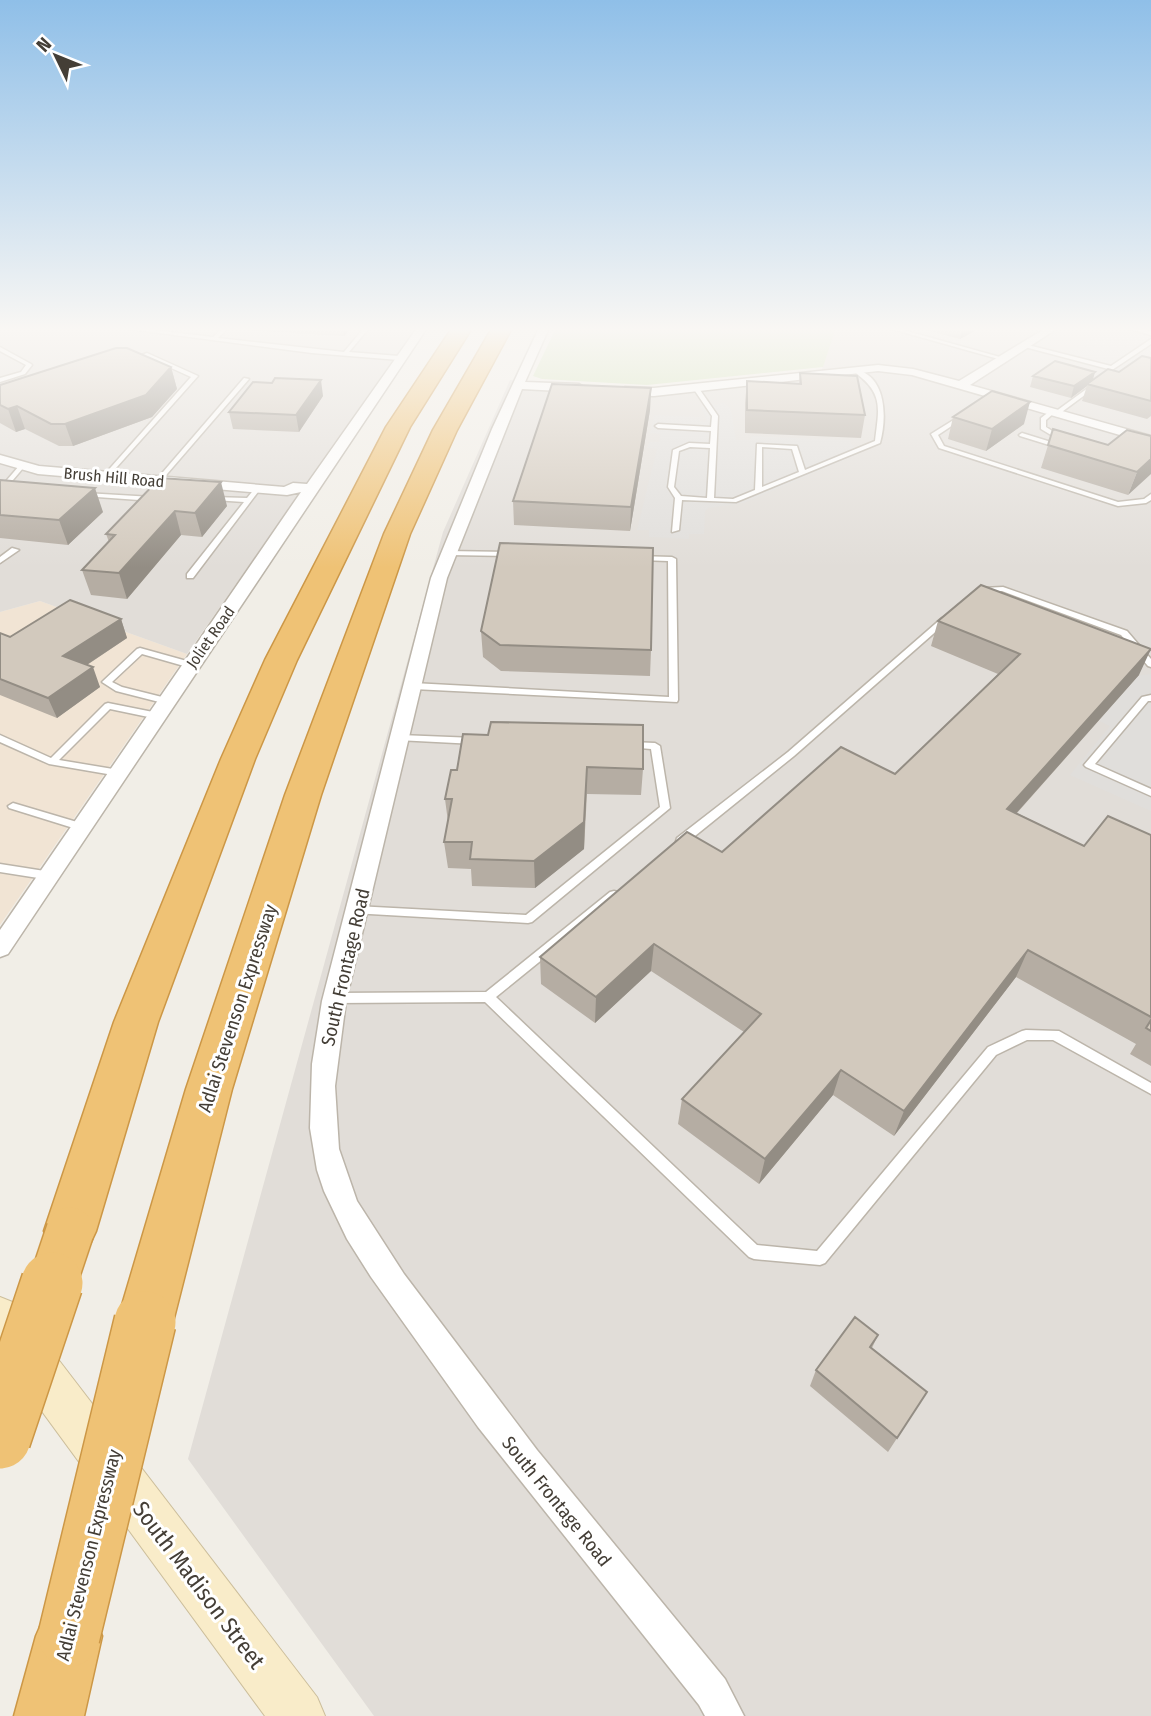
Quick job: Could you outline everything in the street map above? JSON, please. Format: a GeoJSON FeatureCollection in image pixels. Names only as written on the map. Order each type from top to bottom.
{"type":"FeatureCollection","features":[{"type":"Feature","properties":{"kind":"highway"},"geometry":{"type":"LineString","coordinates":[[0,1438],[70,1231],[136,1022],[254,722],[281,660],[393,438],[412,408]]}},
{"type":"Feature","properties":{"kind":"highway","name":"Adlai Stevenson Expressway"},"geometry":{"type":"LineString","coordinates":[[49,1716],[145,1322],[209,1089],[303,795],[397,534],[457,408]]}},
{"type":"Feature","properties":{"kind":"street","name":"Joliet Road"},"geometry":{"type":"LineString","coordinates":[[0,948],[366,408]]}},
{"type":"Feature","properties":{"kind":"street","name":"South Frontage Road"},"geometry":{"type":"LineString","coordinates":[[508,408],[439,578],[335,998],[323,1064],[322,1117],[331,1170],[353,1223],[476,1401],[712,1692],[725,1716]]}},
{"type":"Feature","properties":{"kind":"street"},"geometry":{"type":"LineString","coordinates":[[1036,408],[1151,439]]}},
{"type":"Feature","properties":{"kind":"street","name":"Brush Hill Road"},"geometry":{"type":"LineString","coordinates":[[0,458],[21,467],[159,480],[254,494],[287,491],[293,487],[312,489]]}},
{"type":"Feature","properties":{"kind":"street","name":"South Madison Street"},"geometry":{"type":"LineString","coordinates":[[0,1318],[298,1716]]}},
{"type":"Feature","properties":{"kind":"lane"},"geometry":{"type":"LineString","coordinates":[[106,476],[166,408]]}},
{"type":"Feature","properties":{"kind":"lane"},"geometry":{"type":"LineString","coordinates":[[159,480],[221,408]]}},
{"type":"Feature","properties":{"kind":"lane"},"geometry":{"type":"LineString","coordinates":[[710,408],[715,416],[710,500]]}},
{"type":"Feature","properties":{"kind":"lane"},"geometry":{"type":"LineString","coordinates":[[679,498],[734,501],[878,442],[880,408]]}},
{"type":"Feature","properties":{"kind":"lane"},"geometry":{"type":"LineString","coordinates":[[1061,408],[1042,423],[1047,432],[1068,442],[1061,446]]}},
{"type":"Feature","properties":{"kind":"lane"},"geometry":{"type":"LineString","coordinates":[[966,415],[934,434],[941,447],[1118,504],[1146,501],[1151,496]]}},
{"type":"Feature","properties":{"kind":"lane"},"geometry":{"type":"LineString","coordinates":[[658,426],[714,429]]}},
{"type":"Feature","properties":{"kind":"lane"},"geometry":{"type":"LineString","coordinates":[[1116,442],[1128,433]]}},
{"type":"Feature","properties":{"kind":"lane"},"geometry":{"type":"LineString","coordinates":[[1022,435],[1071,450]]}},
{"type":"Feature","properties":{"kind":"lane"},"geometry":{"type":"LineString","coordinates":[[675,530],[679,498],[670,487],[676,450],[689,445],[712,446]]}},
{"type":"Feature","properties":{"kind":"lane"},"geometry":{"type":"LineString","coordinates":[[758,490],[759,445],[795,447],[802,472]]}},
{"type":"Feature","properties":{"kind":"lane"},"geometry":{"type":"LineString","coordinates":[[1,489],[21,467]]}},
{"type":"Feature","properties":{"kind":"lane"},"geometry":{"type":"LineString","coordinates":[[1,489],[17,490]]}},
{"type":"Feature","properties":{"kind":"lane"},"geometry":{"type":"LineString","coordinates":[[73,494],[142,500],[168,496]]}},
{"type":"Feature","properties":{"kind":"lane"},"geometry":{"type":"LineString","coordinates":[[209,498],[254,494]]}},
{"type":"Feature","properties":{"kind":"lane"},"geometry":{"type":"LineString","coordinates":[[190,576],[254,494]]}},
{"type":"Feature","properties":{"kind":"lane"},"geometry":{"type":"LineString","coordinates":[[0,561],[15,550]]}},
{"type":"Feature","properties":{"kind":"lane"},"geometry":{"type":"LineString","coordinates":[[450,553],[519,555]]}},
{"type":"Feature","properties":{"kind":"lane"},"geometry":{"type":"LineString","coordinates":[[413,686],[674,700],[672,559],[630,558]]}},
{"type":"Feature","properties":{"kind":"lane"},"geometry":{"type":"LineString","coordinates":[[971,598],[980,590],[1003,589],[1124,633],[1151,664]]}},
{"type":"Feature","properties":{"kind":"lane"},"geometry":{"type":"LineString","coordinates":[[674,847],[791,754],[951,615]]}},
{"type":"Feature","properties":{"kind":"lane"},"geometry":{"type":"LineString","coordinates":[[162,708],[106,682],[141,651],[191,666]]}},
{"type":"Feature","properties":{"kind":"lane"},"geometry":{"type":"LineString","coordinates":[[1151,698],[1145,699],[1089,765],[1151,793]]}},
{"type":"Feature","properties":{"kind":"lane"},"geometry":{"type":"LineString","coordinates":[[52,762],[108,706],[162,708]]}},
{"type":"Feature","properties":{"kind":"lane"},"geometry":{"type":"LineString","coordinates":[[0,738],[52,762],[119,774]]}},
{"type":"Feature","properties":{"kind":"lane"},"geometry":{"type":"LineString","coordinates":[[400,738],[494,741]]}},
{"type":"Feature","properties":{"kind":"lane"},"geometry":{"type":"LineString","coordinates":[[356,910],[528,919],[665,808],[655,746],[614,745]]}},
{"type":"Feature","properties":{"kind":"lane"},"geometry":{"type":"LineString","coordinates":[[13,806],[83,827]]}},
{"type":"Feature","properties":{"kind":"lane"},"geometry":{"type":"LineString","coordinates":[[0,868],[51,876]]}},
{"type":"Feature","properties":{"kind":"lane"},"geometry":{"type":"LineString","coordinates":[[335,998],[488,997],[621,890]]}},
{"type":"Feature","properties":{"kind":"lane"},"geometry":{"type":"LineString","coordinates":[[488,997],[754,1252],[820,1258],[992,1051],[1026,1035],[1055,1035],[1151,1089]]}},
{"type":"Feature","properties":{"kind":"shaded area"},"geometry":{"type":"Polygon","coordinates":[[[0,408],[359,408],[187,654],[40,601],[0,612],[0,408]]]}},
{"type":"Feature","properties":{"kind":"shaded area"},"geometry":{"type":"Polygon","coordinates":[[[498,408],[1151,408],[1151,1716],[374,1716],[188,1459],[443,532],[498,408]]]}},
{"type":"Feature","properties":{"kind":"shaded area"},"geometry":{"type":"Polygon","coordinates":[[[702,408],[729,408],[736,440],[750,440],[752,436],[850,440],[861,453],[744,503],[708,508],[705,511],[704,534],[689,534],[689,539],[649,537],[649,530],[637,530],[657,449],[647,448],[649,442],[659,442],[661,434],[650,433],[654,415],[700,417],[700,421],[705,422],[707,419],[702,408]]]}},
{"type":"Feature","properties":{"kind":"shaded area"},"geometry":{"type":"Polygon","coordinates":[[[40,601],[187,654],[0,925],[0,612],[40,601]]]}},
{"type":"Feature","properties":{"kind":"shaded area"},"geometry":{"type":"Polygon","coordinates":[[[1151,674],[1151,811],[1070,775],[1110,726],[1098,720],[1137,676],[1151,674]]]}},
{"type":"Feature","properties":{"kind":"building"},"geometry":{"type":"Polygon","coordinates":[[[21,408],[109,408],[65,424],[51,424],[21,408]]]}},
{"type":"Feature","properties":{"kind":"building"},"geometry":{"type":"Polygon","coordinates":[[[232,408],[301,408],[296,415],[229,412],[232,408]]]}},
{"type":"Feature","properties":{"kind":"building"},"geometry":{"type":"Polygon","coordinates":[[[544,408],[648,408],[631,507],[513,501],[544,408]]]}},
{"type":"Feature","properties":{"kind":"building"},"geometry":{"type":"Polygon","coordinates":[[[864,408],[865,415],[747,410],[864,408]]]}},
{"type":"Feature","properties":{"kind":"building"},"geometry":{"type":"Polygon","coordinates":[[[966,408],[1021,408],[992,429],[953,417],[966,408]]]}},
{"type":"Feature","properties":{"kind":"building"},"geometry":{"type":"Polygon","coordinates":[[[1053,429],[1108,445],[1127,430],[1151,436],[1151,459],[1137,472],[1048,445],[1053,429]]]}},
{"type":"Feature","properties":{"kind":"building"},"geometry":{"type":"Polygon","coordinates":[[[160,478],[221,482],[195,513],[175,511],[119,573],[82,570],[115,535],[106,534],[160,478]]]}},
{"type":"Feature","properties":{"kind":"building"},"geometry":{"type":"Polygon","coordinates":[[[0,480],[95,488],[59,520],[0,515],[0,480]]]}},
{"type":"Feature","properties":{"kind":"building"},"geometry":{"type":"Polygon","coordinates":[[[500,543],[653,548],[651,650],[500,645],[481,631],[500,543]]]}},
{"type":"Feature","properties":{"kind":"building"},"geometry":{"type":"Polygon","coordinates":[[[981,585],[1151,649],[1007,809],[1084,846],[1108,816],[1151,835],[1151,1017],[1028,950],[904,1111],[841,1070],[765,1159],[682,1099],[761,1014],[654,944],[596,997],[540,957],[687,832],[722,852],[841,747],[895,774],[1020,654],[938,621],[981,585]]]}},
{"type":"Feature","properties":{"kind":"building"},"geometry":{"type":"Polygon","coordinates":[[[70,600],[121,619],[63,656],[93,667],[48,698],[0,679],[0,633],[10,637],[70,600]]]}},
{"type":"Feature","properties":{"kind":"building"},"geometry":{"type":"Polygon","coordinates":[[[491,722],[643,725],[643,769],[587,767],[584,822],[534,861],[470,859],[472,842],[444,842],[452,799],[445,799],[451,770],[457,770],[463,734],[488,735],[491,722]]]}},
{"type":"Feature","properties":{"kind":"building"},"geometry":{"type":"Polygon","coordinates":[[[855,1317],[878,1335],[870,1347],[927,1392],[897,1438],[816,1370],[855,1317]]]}}]}
